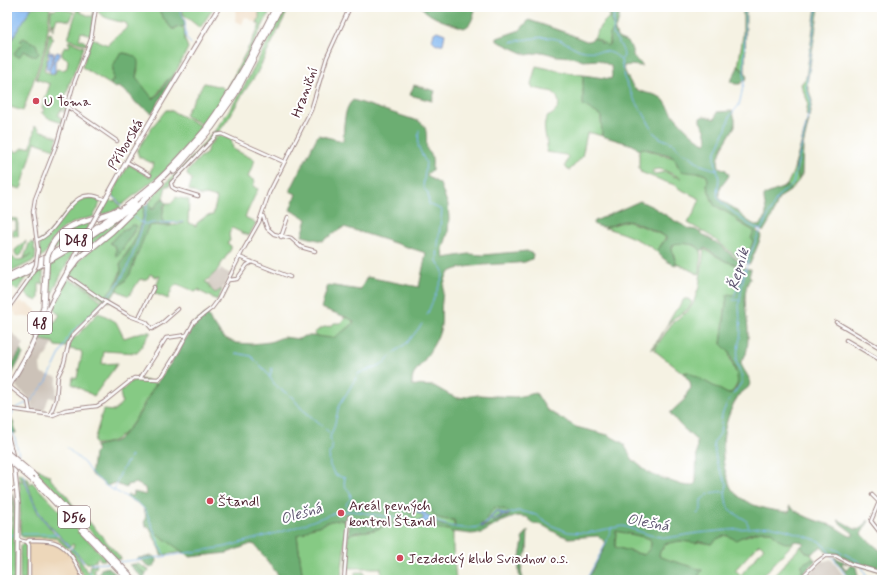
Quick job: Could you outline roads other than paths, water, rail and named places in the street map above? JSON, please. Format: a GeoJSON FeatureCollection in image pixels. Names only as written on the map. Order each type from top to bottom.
{"type":"FeatureCollection","features":[{"type":"Feature","properties":{"kind":"highway","name":"D48"},"geometry":{"type":"LineString","coordinates":[[7,277],[61,249],[108,219],[141,195],[175,164],[209,128],[241,76],[276,7]]}},
{"type":"Feature","properties":{"kind":"highway","name":"D48"},"geometry":{"type":"LineString","coordinates":[[7,281],[44,263],[125,212],[159,185],[181,163],[235,94],[280,7]]}},
{"type":"Feature","properties":{"kind":"highway","name":"48"},"geometry":{"type":"LineString","coordinates":[[55,295],[68,272],[78,259],[115,228],[159,185]]}},
{"type":"Feature","properties":{"kind":"highway"},"geometry":{"type":"LineString","coordinates":[[40,323],[44,306],[47,256],[52,245],[61,233],[70,226],[108,215],[141,195]]}},
{"type":"Feature","properties":{"kind":"highway","name":"D56"},"geometry":{"type":"LineString","coordinates":[[7,453],[32,474],[129,580]]}},
{"type":"Feature","properties":{"kind":"highway","name":"D56"},"geometry":{"type":"LineString","coordinates":[[7,458],[34,480],[114,562],[134,580]]}},
{"type":"Feature","properties":{"kind":"main road","name":"Příborská"},"geometry":{"type":"LineString","coordinates":[[8,387],[28,353],[77,251],[100,209],[219,7]]}},
{"type":"Feature","properties":{"kind":"main road","name":"Příborská"},"geometry":{"type":"LineString","coordinates":[[8,387],[55,295]]}},
{"type":"Feature","properties":{"kind":"main road"},"geometry":{"type":"LineString","coordinates":[[7,434],[11,447],[17,488],[17,580]]}},
{"type":"Feature","properties":{"kind":"street"},"geometry":{"type":"LineString","coordinates":[[7,310],[29,279],[36,265],[38,250],[33,219],[35,199],[57,144],[73,86],[91,39],[96,7]]}},
{"type":"Feature","properties":{"kind":"street","name":"Hraniční"},"geometry":{"type":"LineString","coordinates":[[141,377],[160,378],[178,351],[194,322],[212,308],[229,280],[262,215],[269,193],[310,110],[327,57],[350,7]]}},
{"type":"Feature","properties":{"kind":"street"},"geometry":{"type":"LineString","coordinates":[[68,107],[117,141]]}},
{"type":"Feature","properties":{"kind":"street"},"geometry":{"type":"LineString","coordinates":[[198,196],[175,189],[172,187],[172,183],[216,135],[222,134],[284,162]]}},
{"type":"Feature","properties":{"kind":"street"},"geometry":{"type":"LineString","coordinates":[[127,162],[150,175]]}},
{"type":"Feature","properties":{"kind":"street"},"geometry":{"type":"LineString","coordinates":[[37,240],[47,234],[71,205],[78,199],[89,196],[99,197],[105,200]]}},
{"type":"Feature","properties":{"kind":"street"},"geometry":{"type":"LineString","coordinates":[[262,215],[267,228],[274,234],[281,237],[290,238],[301,247],[315,251]]}},
{"type":"Feature","properties":{"kind":"street"},"geometry":{"type":"LineString","coordinates":[[281,237],[288,217]]}},
{"type":"Feature","properties":{"kind":"street"},"geometry":{"type":"LineString","coordinates":[[240,257],[290,277]]}},
{"type":"Feature","properties":{"kind":"street"},"geometry":{"type":"LineString","coordinates":[[229,280],[236,279],[247,265],[252,262]]}},
{"type":"Feature","properties":{"kind":"street"},"geometry":{"type":"LineString","coordinates":[[71,278],[104,301],[130,316],[146,322],[150,328],[154,328],[172,316],[178,309]]}},
{"type":"Feature","properties":{"kind":"street"},"geometry":{"type":"LineString","coordinates":[[138,319],[154,287]]}},
{"type":"Feature","properties":{"kind":"street"},"geometry":{"type":"LineString","coordinates":[[50,415],[56,400],[58,376],[64,363],[69,342],[73,335],[104,301]]}},
{"type":"Feature","properties":{"kind":"street"},"geometry":{"type":"LineString","coordinates":[[836,322],[882,349]]}},
{"type":"Feature","properties":{"kind":"street"},"geometry":{"type":"LineString","coordinates":[[10,409],[50,415],[65,410],[97,406],[134,378],[141,377],[166,338],[187,335]]}},
{"type":"Feature","properties":{"kind":"street"},"geometry":{"type":"LineString","coordinates":[[846,340],[882,361]]}},
{"type":"Feature","properties":{"kind":"street"},"geometry":{"type":"LineString","coordinates":[[8,387],[28,401],[30,412]]}},
{"type":"Feature","properties":{"kind":"street"},"geometry":{"type":"LineString","coordinates":[[7,494],[12,489],[17,488]]}},
{"type":"Feature","properties":{"kind":"street"},"geometry":{"type":"LineString","coordinates":[[882,493],[871,521],[882,535]]}},
{"type":"Feature","properties":{"kind":"street"},"geometry":{"type":"LineString","coordinates":[[872,496],[882,506]]}},
{"type":"Feature","properties":{"kind":"street"},"geometry":{"type":"LineString","coordinates":[[344,580],[349,517]]}},
{"type":"Feature","properties":{"kind":"street"},"geometry":{"type":"LineString","coordinates":[[18,540],[27,542],[29,540],[52,541],[58,544],[74,560],[84,580]]}},
{"type":"Feature","properties":{"kind":"street"},"geometry":{"type":"LineString","coordinates":[[27,542],[29,545],[29,580]]}},
{"type":"Feature","properties":{"kind":"street"},"geometry":{"type":"LineString","coordinates":[[799,580],[817,562],[826,556],[836,556],[851,564],[882,573]]}},
{"type":"Feature","properties":{"kind":"water"},"geometry":{"type":"Polygon","coordinates":[[[7,7],[32,7],[7,47],[7,7]]]}},
{"type":"Feature","properties":{"kind":"water"},"geometry":{"type":"Polygon","coordinates":[[[437,31],[445,34],[443,44],[437,45],[432,40],[434,33],[437,31]]]}},
{"type":"Feature","properties":{"kind":"water"},"geometry":{"type":"Polygon","coordinates":[[[50,52],[54,54],[50,54],[54,55],[48,70],[46,69],[47,61],[50,57],[48,53],[50,52]]]}},
{"type":"Feature","properties":{"kind":"water"},"geometry":{"type":"Polygon","coordinates":[[[57,52],[60,53],[60,55],[55,61],[55,72],[52,74],[49,71],[57,52]]]}},
{"type":"Feature","properties":{"kind":"water"},"geometry":{"type":"Polygon","coordinates":[[[421,506],[426,515],[437,522],[429,521],[421,524],[417,523],[417,521],[421,521],[424,518],[421,514],[416,512],[417,508],[421,506]]]}},
{"type":"Feature","properties":{"kind":"water"},"geometry":{"type":"Polygon","coordinates":[[[497,510],[508,515],[502,516],[492,522],[492,520],[502,515],[498,512],[495,513],[488,523],[481,527],[481,525],[484,524],[497,510]]]}},
{"type":"Feature","properties":{"kind":"waterway"},"geometry":{"type":"LineString","coordinates":[[178,7],[185,21],[186,38],[191,44]]}},
{"type":"Feature","properties":{"kind":"waterway"},"geometry":{"type":"LineString","coordinates":[[614,7],[613,34],[621,47],[624,56],[621,60],[624,78],[634,99],[654,133],[660,138],[673,143],[682,153],[689,155],[701,165],[717,170]]}},
{"type":"Feature","properties":{"kind":"waterway"},"geometry":{"type":"LineString","coordinates":[[745,7],[744,83],[739,105],[730,116],[715,154],[719,179],[717,193],[723,204],[748,224],[760,230]]}},
{"type":"Feature","properties":{"kind":"waterway","name":"Řepník"},"geometry":{"type":"LineString","coordinates":[[749,527],[746,520],[734,513],[727,505],[725,494],[727,484],[717,464],[713,443],[720,434],[722,415],[727,403],[742,382],[742,377],[736,361],[741,332],[739,306],[742,284],[749,257],[778,196],[793,184],[811,102],[806,86],[817,7]]}},
{"type":"Feature","properties":{"kind":"waterway"},"geometry":{"type":"LineString","coordinates":[[511,42],[536,38],[555,39],[580,50],[612,53],[620,60]]}},
{"type":"Feature","properties":{"kind":"waterway"},"geometry":{"type":"LineString","coordinates":[[419,130],[418,146],[426,163],[423,187],[428,193],[429,204],[442,210],[437,261],[443,271],[443,276],[427,315]]}},
{"type":"Feature","properties":{"kind":"waterway"},"geometry":{"type":"LineString","coordinates":[[113,196],[121,205]]}},
{"type":"Feature","properties":{"kind":"waterway"},"geometry":{"type":"LineString","coordinates":[[16,408],[31,401],[47,381],[67,339],[73,331],[106,299],[122,278],[132,257],[148,200]]}},
{"type":"Feature","properties":{"kind":"waterway"},"geometry":{"type":"LineString","coordinates":[[132,216],[143,223]]}},
{"type":"Feature","properties":{"kind":"waterway"},"geometry":{"type":"LineString","coordinates":[[144,224],[183,222]]}},
{"type":"Feature","properties":{"kind":"waterway","name":"Řepník"},"geometry":{"type":"LineString","coordinates":[[734,297],[745,269]]}},
{"type":"Feature","properties":{"kind":"waterway","name":"Řepník"},"geometry":{"type":"LineString","coordinates":[[733,300],[740,300]]}},
{"type":"Feature","properties":{"kind":"waterway"},"geometry":{"type":"LineString","coordinates":[[348,510],[346,504],[351,498],[350,492],[344,485],[345,478],[335,475],[330,466],[329,453],[332,451],[330,437],[339,406],[359,373],[384,363],[392,354],[408,342],[422,324]]}},
{"type":"Feature","properties":{"kind":"waterway"},"geometry":{"type":"LineString","coordinates":[[236,353],[251,356],[263,368],[276,386],[292,397],[301,408],[330,433]]}},
{"type":"Feature","properties":{"kind":"waterway"},"geometry":{"type":"LineString","coordinates":[[270,377],[272,368]]}},
{"type":"Feature","properties":{"kind":"waterway"},"geometry":{"type":"LineString","coordinates":[[9,420],[14,410]]}},
{"type":"Feature","properties":{"kind":"waterway","name":"Olešná"},"geometry":{"type":"LineString","coordinates":[[7,416],[20,460]]}},
{"type":"Feature","properties":{"kind":"waterway"},"geometry":{"type":"LineString","coordinates":[[67,448],[106,486],[138,503],[146,511],[162,551],[166,556]]}},
{"type":"Feature","properties":{"kind":"waterway"},"geometry":{"type":"LineString","coordinates":[[114,491],[125,464],[131,456]]}},
{"type":"Feature","properties":{"kind":"waterway","name":"Olešná"},"geometry":{"type":"LineString","coordinates":[[23,475],[40,515],[84,563]]}},
{"type":"Feature","properties":{"kind":"waterway"},"geometry":{"type":"LineString","coordinates":[[697,514],[701,510],[701,500],[714,492],[724,492]]}},
{"type":"Feature","properties":{"kind":"waterway","name":"Olešná"},"geometry":{"type":"LineString","coordinates":[[119,562],[225,547],[291,529],[337,512],[353,511],[418,522]]}},
{"type":"Feature","properties":{"kind":"waterway","name":"Olešná"},"geometry":{"type":"LineString","coordinates":[[507,514],[518,511],[536,515],[553,526],[568,532],[586,533],[623,526],[650,535],[666,538],[698,533],[770,526],[819,541],[826,548],[849,580]]}},
{"type":"Feature","properties":{"kind":"waterway","name":"Olešná"},"geometry":{"type":"LineString","coordinates":[[436,521],[458,528],[481,526]]}},
{"type":"Feature","properties":{"kind":"waterway"},"geometry":{"type":"LineString","coordinates":[[586,580],[606,543],[612,527]]}},
{"type":"Feature","properties":{"kind":"waterway"},"geometry":{"type":"LineString","coordinates":[[7,542],[10,536],[15,534]]}},
{"type":"Feature","properties":{"kind":"waterway"},"geometry":{"type":"LineString","coordinates":[[20,534],[57,534]]}},
{"type":"Feature","properties":{"kind":"waterway"},"geometry":{"type":"LineString","coordinates":[[831,547],[860,562],[868,580]]}},
{"type":"Feature","properties":{"kind":"waterway","name":"Olešná"},"geometry":{"type":"LineString","coordinates":[[91,564],[109,563]]}},
{"type":"Feature","properties":{"kind":"waterway"},"geometry":{"type":"LineString","coordinates":[[89,570],[93,580]]}},
{"type":"Feature","properties":{"kind":"place","name":"U Toma"},"geometry":{"type":"Point","coordinates":[36,101]}},
{"type":"Feature","properties":{"kind":"place","name":"Štandl"},"geometry":{"type":"Point","coordinates":[210,501]}},
{"type":"Feature","properties":{"kind":"place","name":"Areál pevných kontrol Štandl"},"geometry":{"type":"Point","coordinates":[341,513]}},
{"type":"Feature","properties":{"kind":"place","name":"Jezdecký klub Sviadnov o.s."},"geometry":{"type":"Point","coordinates":[400,558]}}]}
